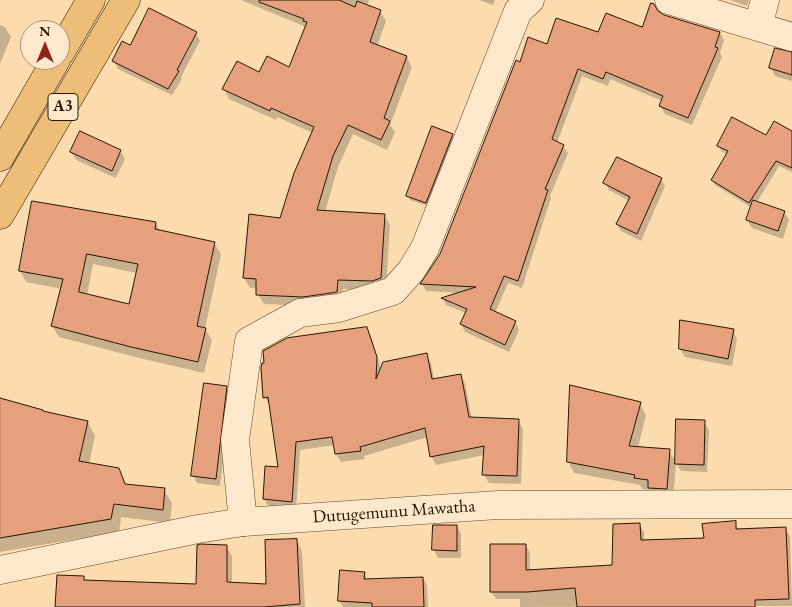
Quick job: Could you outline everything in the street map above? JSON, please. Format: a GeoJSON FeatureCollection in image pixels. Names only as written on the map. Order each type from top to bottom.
{"type":"FeatureCollection","features":[{"type":"Feature","properties":{"kind":"highway"},"geometry":{"type":"LineString","coordinates":[[70,36],[91,0]]}},
{"type":"Feature","properties":{"kind":"highway","name":"A3"},"geometry":{"type":"LineString","coordinates":[[0,215],[126,0]]}},
{"type":"Feature","properties":{"kind":"highway","name":"A3"},"geometry":{"type":"LineString","coordinates":[[0,157],[50,70]]}},
{"type":"Feature","properties":{"kind":"street"},"geometry":{"type":"LineString","coordinates":[[243,522],[235,440],[249,341],[300,313],[339,308],[393,291],[411,271],[425,248],[518,11],[530,0]]}},
{"type":"Feature","properties":{"kind":"street"},"geometry":{"type":"LineString","coordinates":[[669,0],[792,36]]}},
{"type":"Feature","properties":{"kind":"street"},"geometry":{"type":"LineString","coordinates":[[758,26],[765,0]]}},
{"type":"Feature","properties":{"kind":"street","name":"Dutugemunu Mawatha"},"geometry":{"type":"LineString","coordinates":[[0,570],[198,529],[243,522],[498,505],[792,504]]}},
{"type":"Feature","properties":{"kind":"building"},"geometry":{"type":"Polygon","coordinates":[[[260,0],[339,0],[355,7],[357,1],[381,10],[370,42],[407,56],[384,118],[390,121],[381,140],[348,125],[333,156],[317,210],[385,214],[381,278],[372,281],[338,280],[337,292],[303,297],[256,295],[256,279],[243,278],[249,214],[280,218],[294,173],[314,127],[271,108],[270,111],[222,89],[237,61],[259,72],[267,56],[289,67],[307,22],[303,21],[304,19],[259,2],[260,0]]]}},
{"type":"Feature","properties":{"kind":"building"},"geometry":{"type":"Polygon","coordinates":[[[651,3],[664,15],[720,32],[715,47],[718,48],[688,118],[659,106],[663,96],[606,72],[603,79],[578,69],[552,139],[564,145],[545,189],[548,190],[518,281],[504,276],[490,309],[516,321],[505,345],[460,324],[467,309],[441,298],[476,287],[420,284],[440,254],[516,60],[520,62],[528,37],[547,44],[556,18],[598,32],[606,13],[642,27],[651,3]]]}},
{"type":"Feature","properties":{"kind":"building"},"geometry":{"type":"Polygon","coordinates":[[[149,8],[197,32],[177,70],[179,71],[168,89],[112,61],[122,41],[130,45],[149,8]]]}},
{"type":"Feature","properties":{"kind":"building"},"geometry":{"type":"Polygon","coordinates":[[[775,48],[792,52],[792,75],[769,68],[775,48]]]}},
{"type":"Feature","properties":{"kind":"building"},"geometry":{"type":"Polygon","coordinates":[[[732,117],[766,135],[774,121],[792,131],[792,168],[776,161],[749,203],[711,180],[728,151],[717,146],[732,117]]]}},
{"type":"Feature","properties":{"kind":"building"},"geometry":{"type":"Polygon","coordinates":[[[432,126],[453,134],[426,203],[406,196],[432,126]]]}},
{"type":"Feature","properties":{"kind":"building"},"geometry":{"type":"Polygon","coordinates":[[[80,131],[121,150],[112,171],[70,152],[80,131]]]}},
{"type":"Feature","properties":{"kind":"building"},"geometry":{"type":"Polygon","coordinates":[[[617,157],[662,178],[637,234],[616,224],[630,197],[603,183],[617,157]]]}},
{"type":"Feature","properties":{"kind":"building"},"geometry":{"type":"Polygon","coordinates":[[[753,200],[785,211],[778,231],[746,220],[753,200]]]}},
{"type":"Feature","properties":{"kind":"building"},"geometry":{"type":"Polygon","coordinates":[[[32,201],[156,222],[155,229],[215,242],[197,326],[206,328],[198,362],[51,326],[63,279],[19,271],[32,201]],[[87,254],[79,292],[129,304],[138,264],[87,254]]]}},
{"type":"Feature","properties":{"kind":"building"},"geometry":{"type":"Polygon","coordinates":[[[680,320],[734,329],[728,359],[679,349],[680,320]]]}},
{"type":"Feature","properties":{"kind":"building"},"geometry":{"type":"Polygon","coordinates":[[[367,327],[377,357],[376,379],[383,362],[427,353],[432,379],[461,374],[469,417],[519,419],[517,476],[482,475],[484,446],[430,457],[425,428],[360,447],[361,451],[335,454],[332,437],[296,442],[292,502],[263,499],[265,466],[278,467],[268,397],[263,398],[261,368],[262,363],[264,363],[263,351],[287,338],[367,327]]]}},
{"type":"Feature","properties":{"kind":"building"},"geometry":{"type":"Polygon","coordinates":[[[204,383],[227,386],[216,479],[191,476],[204,383]]]}},
{"type":"Feature","properties":{"kind":"building"},"geometry":{"type":"Polygon","coordinates":[[[570,385],[641,402],[629,446],[670,449],[667,489],[648,488],[648,480],[634,478],[635,475],[567,462],[570,385]]]}},
{"type":"Feature","properties":{"kind":"building"},"geometry":{"type":"Polygon","coordinates":[[[0,398],[43,411],[88,421],[79,461],[119,468],[125,484],[165,488],[163,510],[114,504],[111,519],[0,538],[0,398]]]}},
{"type":"Feature","properties":{"kind":"building"},"geometry":{"type":"Polygon","coordinates":[[[676,419],[705,420],[704,465],[675,464],[676,419]]]}},
{"type":"Feature","properties":{"kind":"building"},"geometry":{"type":"Polygon","coordinates":[[[736,521],[736,529],[786,527],[789,599],[755,600],[755,607],[577,607],[575,588],[527,592],[490,592],[490,544],[526,544],[526,570],[612,565],[613,524],[640,523],[641,540],[704,538],[702,524],[736,521]]]}},
{"type":"Feature","properties":{"kind":"building"},"geometry":{"type":"Polygon","coordinates":[[[433,525],[457,525],[457,551],[432,550],[433,525]]]}},
{"type":"Feature","properties":{"kind":"building"},"geometry":{"type":"Polygon","coordinates":[[[297,539],[300,604],[264,607],[55,607],[57,575],[84,576],[84,580],[196,584],[197,545],[200,544],[227,545],[227,582],[266,584],[265,540],[297,539]]]}},
{"type":"Feature","properties":{"kind":"building"},"geometry":{"type":"Polygon","coordinates":[[[340,570],[365,572],[364,579],[423,577],[424,607],[372,607],[372,603],[338,601],[340,570]]]}}]}
